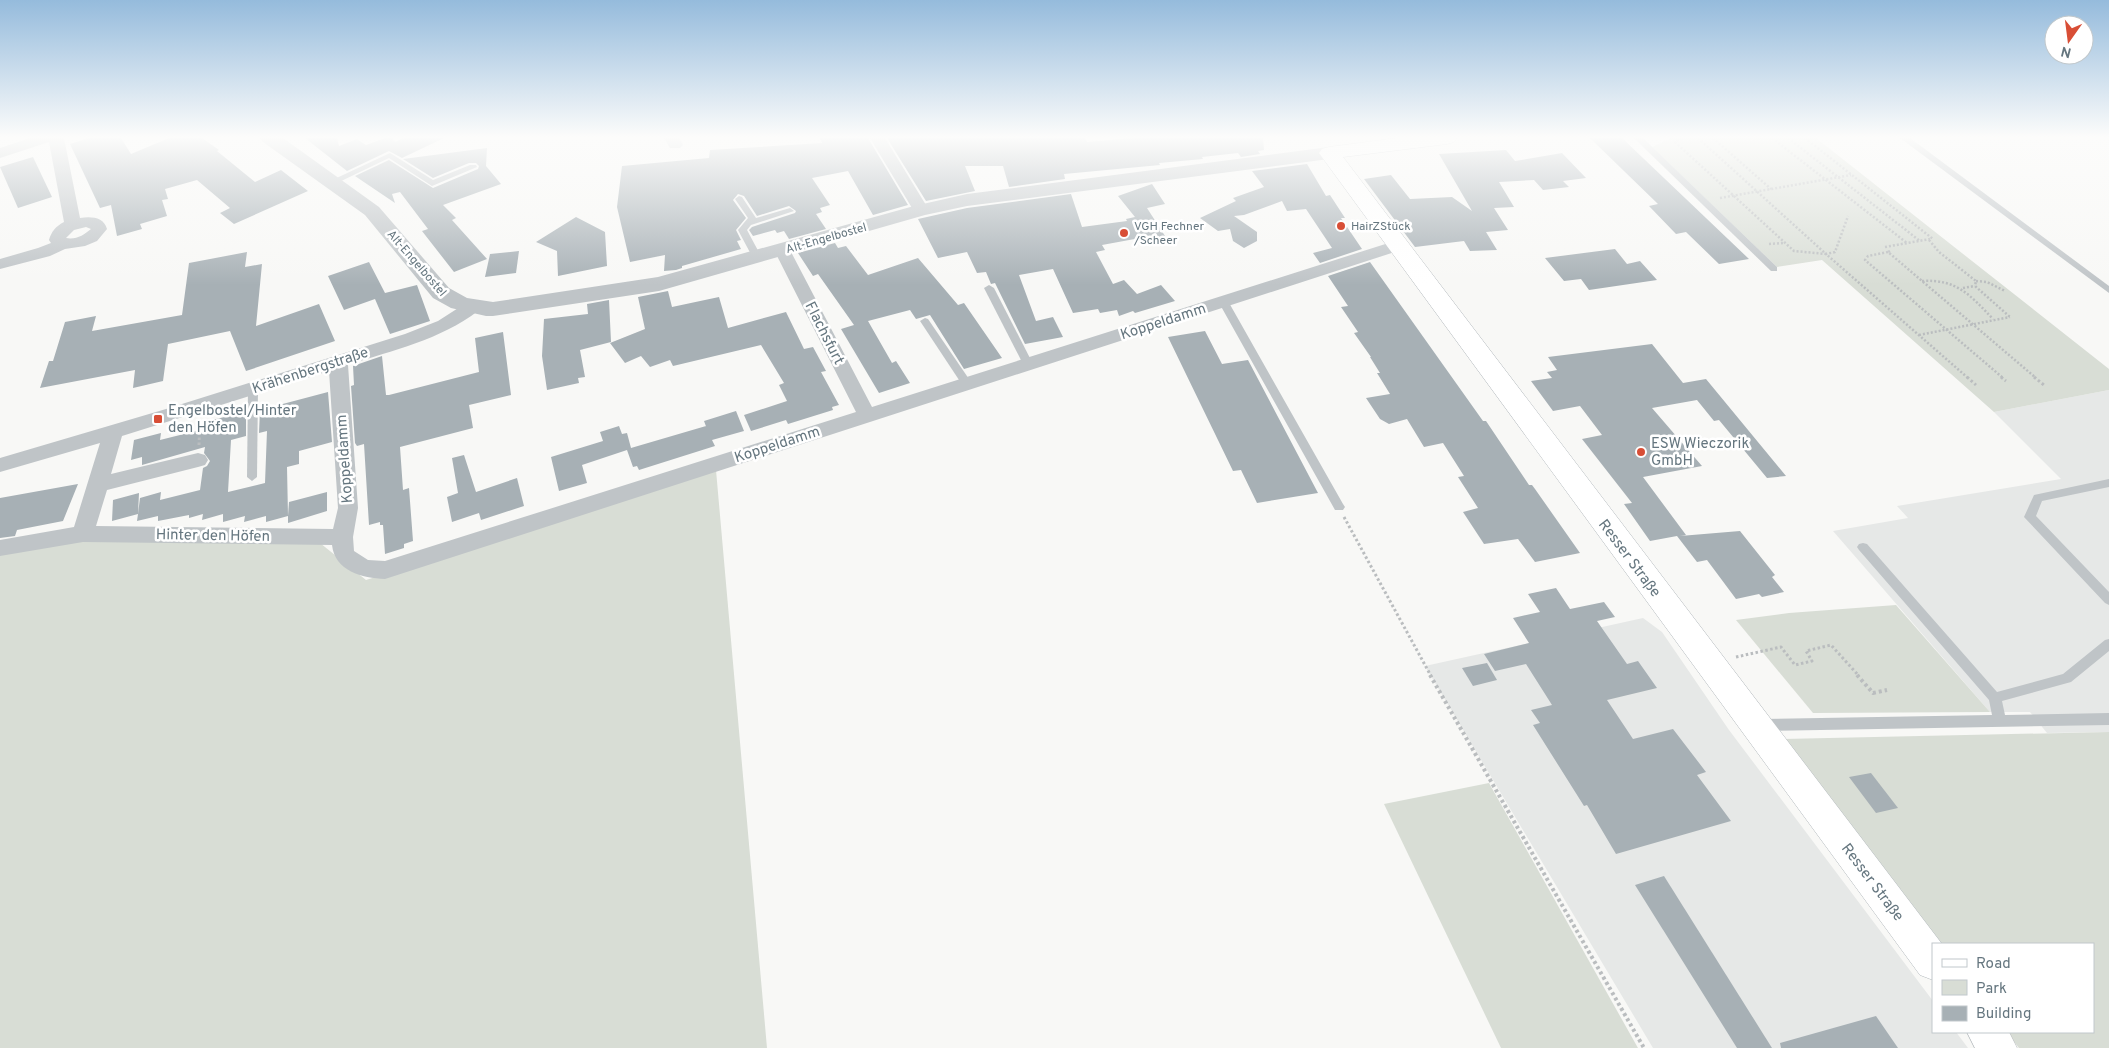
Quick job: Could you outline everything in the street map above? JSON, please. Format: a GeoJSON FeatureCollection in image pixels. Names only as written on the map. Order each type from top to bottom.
{"type":"FeatureCollection","features":[{"type":"Feature","properties":{"kind":"main road","name":"Resser Straße"},"geometry":{"type":"LineString","coordinates":[[1354,187],[1932,961]]}},
{"type":"Feature","properties":{"kind":"main road"},"geometry":{"type":"LineString","coordinates":[[1987,1033],[1998,1048]]}},
{"type":"Feature","properties":{"kind":"street"},"geometry":{"type":"LineString","coordinates":[[66,187],[73,225]]}},
{"type":"Feature","properties":{"kind":"street","name":"Alt-Engelbostel"},"geometry":{"type":"LineString","coordinates":[[339,187],[372,211],[441,293],[452,302],[472,307],[494,309],[617,292],[659,284],[758,258],[921,210],[967,200],[1068,187]]}},
{"type":"Feature","properties":{"kind":"street"},"geometry":{"type":"LineString","coordinates":[[907,187],[921,210]]}},
{"type":"Feature","properties":{"kind":"street"},"geometry":{"type":"LineString","coordinates":[[0,264],[44,252],[62,244],[74,244],[88,239],[99,229],[92,222],[73,225],[62,230],[56,237],[62,244]]}},
{"type":"Feature","properties":{"kind":"street","name":"Koppeldamm"},"geometry":{"type":"LineString","coordinates":[[338,362],[348,508],[342,537],[344,556],[368,570],[385,570],[1398,245]]}},
{"type":"Feature","properties":{"kind":"street","name":"Flachsfurt"},"geometry":{"type":"LineString","coordinates":[[782,250],[867,415]]}},
{"type":"Feature","properties":{"kind":"street","name":"Krähenbergstraße"},"geometry":{"type":"LineString","coordinates":[[0,465],[114,433],[338,362],[433,330],[472,307]]}},
{"type":"Feature","properties":{"kind":"street"},"geometry":{"type":"LineString","coordinates":[[83,534],[114,433]]}},
{"type":"Feature","properties":{"kind":"street"},"geometry":{"type":"LineString","coordinates":[[99,484],[198,460]]}},
{"type":"Feature","properties":{"kind":"street","name":"Hinter den Höfen"},"geometry":{"type":"LineString","coordinates":[[0,548],[83,534],[342,537]]}},
{"type":"Feature","properties":{"kind":"lane"},"geometry":{"type":"LineString","coordinates":[[1689,187],[1774,269]]}},
{"type":"Feature","properties":{"kind":"lane"},"geometry":{"type":"LineString","coordinates":[[1970,187],[2109,290]]}},
{"type":"Feature","properties":{"kind":"lane"},"geometry":{"type":"LineString","coordinates":[[739,199],[752,218],[742,230],[758,258]]}},
{"type":"Feature","properties":{"kind":"lane"},"geometry":{"type":"LineString","coordinates":[[748,223],[790,211]]}},
{"type":"Feature","properties":{"kind":"lane"},"geometry":{"type":"LineString","coordinates":[[989,288],[1028,364]]}},
{"type":"Feature","properties":{"kind":"lane"},"geometry":{"type":"LineString","coordinates":[[1223,301],[1339,507]]}},
{"type":"Feature","properties":{"kind":"lane"},"geometry":{"type":"LineString","coordinates":[[925,321],[967,384]]}},
{"type":"Feature","properties":{"kind":"lane"},"geometry":{"type":"LineString","coordinates":[[252,477],[253,389]]}},
{"type":"Feature","properties":{"kind":"lane"},"geometry":{"type":"LineString","coordinates":[[2109,483],[2038,498],[2030,517],[2109,600]]}},
{"type":"Feature","properties":{"kind":"lane"},"geometry":{"type":"LineString","coordinates":[[1863,547],[1996,698],[2000,722]]}},
{"type":"Feature","properties":{"kind":"lane"},"geometry":{"type":"LineString","coordinates":[[1996,698],[2067,678],[2109,644]]}},
{"type":"Feature","properties":{"kind":"lane"},"geometry":{"type":"LineString","coordinates":[[1755,725],[2000,722],[2109,718]]}},
{"type":"Feature","properties":{"kind":"path"},"geometry":{"type":"LineString","coordinates":[[1724,187],[1794,252],[1826,254],[1835,252],[1848,216]]}},
{"type":"Feature","properties":{"kind":"path"},"geometry":{"type":"LineString","coordinates":[[1751,187],[1976,385]]}},
{"type":"Feature","properties":{"kind":"path"},"geometry":{"type":"LineString","coordinates":[[1768,187],[1772,190]]}},
{"type":"Feature","properties":{"kind":"path"},"geometry":{"type":"LineString","coordinates":[[1720,198],[1789,187]]}},
{"type":"Feature","properties":{"kind":"path"},"geometry":{"type":"LineString","coordinates":[[1835,187],[1907,243]]}},
{"type":"Feature","properties":{"kind":"path"},"geometry":{"type":"LineString","coordinates":[[1850,187],[1920,241]]}},
{"type":"Feature","properties":{"kind":"path"},"geometry":{"type":"LineString","coordinates":[[1866,187],[1933,239],[1885,247]]}},
{"type":"Feature","properties":{"kind":"path"},"geometry":{"type":"LineString","coordinates":[[1929,240],[1939,252],[1976,281],[1996,285],[2005,291]]}},
{"type":"Feature","properties":{"kind":"path"},"geometry":{"type":"LineString","coordinates":[[2006,381],[1865,260],[1868,256],[1889,252],[2044,385]]}},
{"type":"Feature","properties":{"kind":"path"},"geometry":{"type":"LineString","coordinates":[[1922,281],[1941,280],[1962,288],[1994,320]]}},
{"type":"Feature","properties":{"kind":"path"},"geometry":{"type":"LineString","coordinates":[[1919,335],[2010,317],[1976,286],[1976,281]]}},
{"type":"Feature","properties":{"kind":"path"},"geometry":{"type":"LineString","coordinates":[[1962,288],[1976,286]]}},
{"type":"Feature","properties":{"kind":"path"},"geometry":{"type":"LineString","coordinates":[[198,460],[200,406]]}},
{"type":"Feature","properties":{"kind":"path"},"geometry":{"type":"LineString","coordinates":[[1339,507],[1425,666],[1644,1048]]}},
{"type":"Feature","properties":{"kind":"path"},"geometry":{"type":"LineString","coordinates":[[1709,663],[1781,647],[1794,665],[1812,661],[1806,651],[1831,645],[1872,692],[1887,690]]}},
{"type":"Feature","properties":{"kind":"shaded area"},"geometry":{"type":"Polygon","coordinates":[[[2109,390],[2109,732],[2047,733],[2030,712],[1990,712],[1833,531],[1908,518],[1897,506],[2061,479],[1994,412],[2109,390]]]}},
{"type":"Feature","properties":{"kind":"shaded area"},"geometry":{"type":"Polygon","coordinates":[[[1643,618],[1662,632],[1729,730],[1932,1000],[1932,1033],[1957,1033],[1968,1048],[1653,1048],[1425,666],[1643,618]]]}},
{"type":"Feature","properties":{"kind":"green space"},"geometry":{"type":"Polygon","coordinates":[[[1694,187],[1878,187],[2109,369],[2109,390],[1994,412],[1822,260],[1777,267],[1694,187]]]}},
{"type":"Feature","properties":{"kind":"green space"},"geometry":{"type":"Polygon","coordinates":[[[716,470],[767,1048],[0,1048],[0,553],[83,540],[320,543],[366,580],[716,470]]]}},
{"type":"Feature","properties":{"kind":"green space"},"geometry":{"type":"Polygon","coordinates":[[[1896,605],[1990,712],[1813,713],[1736,620],[1789,613],[1896,605]]]}},
{"type":"Feature","properties":{"kind":"green space"},"geometry":{"type":"Polygon","coordinates":[[[2109,732],[2109,1048],[2019,1048],[2007,1033],[2094,1033],[2094,943],[1938,943],[1783,739],[2109,732]]]}},
{"type":"Feature","properties":{"kind":"green space"},"geometry":{"type":"Polygon","coordinates":[[[1489,783],[1638,1048],[1501,1048],[1384,804],[1489,783]]]}},
{"type":"Feature","properties":{"kind":"building"},"geometry":{"type":"Polygon","coordinates":[[[9,187],[47,187],[52,197],[18,208],[9,187]]]}},
{"type":"Feature","properties":{"kind":"building"},"geometry":{"type":"Polygon","coordinates":[[[90,187],[172,187],[165,189],[168,199],[162,200],[167,216],[140,224],[142,229],[117,236],[111,205],[100,208],[90,187]]]}},
{"type":"Feature","properties":{"kind":"building"},"geometry":{"type":"Polygon","coordinates":[[[205,187],[303,187],[308,191],[234,224],[220,213],[230,208],[205,187]]]}},
{"type":"Feature","properties":{"kind":"building"},"geometry":{"type":"Polygon","coordinates":[[[371,187],[493,187],[443,205],[456,218],[452,220],[487,259],[454,272],[422,231],[428,229],[400,192],[392,194],[395,203],[371,187]]]}},
{"type":"Feature","properties":{"kind":"building"},"geometry":{"type":"Polygon","coordinates":[[[619,187],[818,187],[830,205],[820,208],[822,212],[816,214],[826,229],[789,239],[784,231],[777,233],[775,230],[753,236],[749,230],[752,227],[795,213],[796,211],[789,206],[757,216],[744,196],[738,194],[733,200],[746,218],[736,230],[741,240],[737,241],[741,249],[682,266],[682,268],[676,270],[664,271],[665,255],[630,262],[617,207],[619,187]]]}},
{"type":"Feature","properties":{"kind":"building"},"geometry":{"type":"Polygon","coordinates":[[[857,187],[897,187],[908,205],[873,215],[857,187]]]}},
{"type":"Feature","properties":{"kind":"building"},"geometry":{"type":"Polygon","coordinates":[[[917,187],[973,187],[975,191],[926,201],[917,187]]]}},
{"type":"Feature","properties":{"kind":"building"},"geometry":{"type":"Polygon","coordinates":[[[1144,187],[1154,187],[1165,204],[1147,208],[1165,236],[1156,242],[1151,236],[1102,245],[1105,250],[1096,252],[1113,284],[1124,280],[1137,294],[1161,285],[1175,301],[1119,316],[1117,310],[1100,313],[1098,309],[1073,313],[1053,269],[1019,275],[1036,321],[1053,317],[1063,337],[1025,344],[995,283],[991,284],[986,272],[977,273],[967,252],[938,258],[918,219],[967,208],[1071,194],[1082,227],[1127,221],[1126,219],[1135,217],[1118,196],[1144,187]]]}},
{"type":"Feature","properties":{"kind":"building"},"geometry":{"type":"Polygon","coordinates":[[[1264,187],[1321,187],[1326,196],[1330,195],[1345,218],[1341,218],[1362,249],[1320,263],[1313,253],[1332,248],[1306,209],[1287,211],[1282,201],[1244,215],[1234,216],[1257,232],[1257,241],[1244,248],[1233,241],[1230,229],[1218,231],[1200,218],[1236,201],[1233,198],[1264,187]]]}},
{"type":"Feature","properties":{"kind":"building"},"geometry":{"type":"Polygon","coordinates":[[[1370,187],[1400,187],[1410,199],[1452,197],[1472,211],[1458,187],[1502,187],[1514,207],[1494,208],[1508,230],[1486,232],[1497,250],[1470,251],[1464,241],[1415,247],[1370,187]]]}},
{"type":"Feature","properties":{"kind":"building"},"geometry":{"type":"Polygon","coordinates":[[[1540,187],[1569,187],[1543,190],[1540,187]]]}},
{"type":"Feature","properties":{"kind":"building"},"geometry":{"type":"Polygon","coordinates":[[[1640,187],[1673,187],[1749,259],[1719,264],[1686,232],[1676,234],[1649,206],[1658,204],[1640,187]]]}},
{"type":"Feature","properties":{"kind":"building"},"geometry":{"type":"Polygon","coordinates":[[[576,217],[605,232],[607,266],[558,276],[557,251],[536,242],[576,217]]]}},
{"type":"Feature","properties":{"kind":"building"},"geometry":{"type":"Polygon","coordinates":[[[835,243],[838,248],[846,246],[868,275],[918,258],[958,305],[964,303],[1002,358],[964,369],[930,315],[916,319],[910,310],[868,321],[892,363],[896,361],[910,383],[879,393],[841,329],[854,325],[818,274],[813,276],[798,253],[835,243]]]}},
{"type":"Feature","properties":{"kind":"building"},"geometry":{"type":"Polygon","coordinates":[[[1615,249],[1627,264],[1640,261],[1657,280],[1589,290],[1581,279],[1564,281],[1545,258],[1615,249]]]}},
{"type":"Feature","properties":{"kind":"building"},"geometry":{"type":"Polygon","coordinates":[[[519,251],[516,273],[485,277],[490,254],[519,251]]]}},
{"type":"Feature","properties":{"kind":"building"},"geometry":{"type":"Polygon","coordinates":[[[247,252],[245,267],[262,264],[256,326],[319,304],[335,341],[246,371],[230,331],[168,344],[163,381],[133,388],[135,370],[40,388],[49,361],[53,361],[65,322],[96,316],[92,331],[182,315],[189,263],[247,252]]]}},
{"type":"Feature","properties":{"kind":"building"},"geometry":{"type":"Polygon","coordinates":[[[369,262],[385,293],[417,285],[430,321],[390,334],[375,299],[344,310],[328,276],[369,262]]]}},
{"type":"Feature","properties":{"kind":"building"},"geometry":{"type":"Polygon","coordinates":[[[1370,262],[1483,421],[1486,421],[1529,485],[1532,485],[1535,489],[1580,553],[1535,562],[1518,539],[1484,544],[1463,512],[1478,508],[1458,477],[1464,476],[1443,443],[1424,447],[1407,419],[1389,424],[1380,419],[1366,398],[1390,394],[1377,373],[1380,373],[1371,357],[1354,333],[1358,332],[1341,307],[1348,306],[1328,276],[1370,262]]]}},
{"type":"Feature","properties":{"kind":"building"},"geometry":{"type":"Polygon","coordinates":[[[668,291],[672,307],[719,297],[728,328],[786,312],[804,349],[813,347],[826,371],[821,372],[839,405],[832,407],[833,410],[788,424],[786,420],[751,431],[744,415],[787,401],[779,385],[784,383],[761,345],[673,366],[670,360],[650,367],[641,356],[625,363],[610,343],[645,329],[638,297],[668,291]]]}},
{"type":"Feature","properties":{"kind":"building"},"geometry":{"type":"Polygon","coordinates":[[[609,300],[611,342],[580,350],[585,377],[578,378],[579,383],[547,390],[542,356],[544,319],[588,314],[587,304],[609,300]]]}},
{"type":"Feature","properties":{"kind":"building"},"geometry":{"type":"Polygon","coordinates":[[[1205,331],[1222,364],[1248,360],[1318,493],[1257,503],[1241,470],[1233,471],[1168,337],[1205,331]]]}},
{"type":"Feature","properties":{"kind":"building"},"geometry":{"type":"Polygon","coordinates":[[[503,332],[511,395],[469,405],[473,428],[400,447],[403,490],[409,488],[413,541],[404,544],[404,548],[385,554],[383,525],[380,525],[380,522],[369,525],[364,444],[357,446],[355,443],[351,386],[354,385],[353,366],[382,356],[386,395],[389,395],[479,372],[475,338],[503,332]]]}},
{"type":"Feature","properties":{"kind":"building"},"geometry":{"type":"Polygon","coordinates":[[[1652,344],[1683,383],[1706,379],[1786,476],[1767,478],[1719,420],[1714,421],[1697,400],[1652,408],[1702,466],[1643,477],[1686,535],[1680,536],[1740,531],[1775,575],[1772,577],[1784,592],[1762,597],[1759,594],[1736,599],[1707,560],[1697,562],[1677,536],[1650,541],[1624,504],[1632,503],[1582,439],[1602,435],[1580,406],[1553,411],[1531,381],[1552,378],[1547,372],[1557,370],[1548,357],[1652,344]]]}},
{"type":"Feature","properties":{"kind":"building"},"geometry":{"type":"Polygon","coordinates":[[[328,392],[332,442],[299,451],[299,464],[287,467],[288,516],[266,522],[266,516],[244,522],[245,516],[223,522],[223,514],[202,520],[203,514],[189,518],[189,515],[158,521],[158,516],[137,521],[140,498],[161,492],[160,500],[200,490],[203,468],[210,461],[204,453],[205,447],[142,465],[142,457],[131,460],[134,440],[161,433],[160,440],[204,429],[204,422],[246,413],[246,436],[231,440],[228,492],[265,483],[267,431],[259,433],[260,410],[328,392]]]}},
{"type":"Feature","properties":{"kind":"building"},"geometry":{"type":"Polygon","coordinates":[[[736,411],[744,431],[712,440],[715,446],[639,470],[637,466],[633,467],[627,450],[582,465],[587,483],[559,491],[551,457],[603,441],[600,432],[619,426],[622,434],[627,433],[631,448],[706,426],[704,421],[736,411]]]}},
{"type":"Feature","properties":{"kind":"building"},"geometry":{"type":"Polygon","coordinates":[[[464,455],[476,492],[517,478],[524,506],[481,520],[479,513],[452,522],[447,497],[458,493],[452,458],[464,455]]]}},
{"type":"Feature","properties":{"kind":"building"},"geometry":{"type":"Polygon","coordinates":[[[78,484],[63,521],[17,530],[15,536],[0,538],[0,498],[78,484]]]}},
{"type":"Feature","properties":{"kind":"building"},"geometry":{"type":"Polygon","coordinates":[[[327,492],[327,511],[288,523],[289,502],[327,492]]]}},
{"type":"Feature","properties":{"kind":"building"},"geometry":{"type":"Polygon","coordinates":[[[139,493],[138,514],[112,521],[113,500],[139,493]]]}},
{"type":"Feature","properties":{"kind":"building"},"geometry":{"type":"Polygon","coordinates":[[[1556,588],[1570,609],[1604,602],[1615,617],[1597,621],[1627,664],[1638,661],[1657,688],[1607,700],[1633,739],[1673,729],[1706,772],[1697,775],[1731,821],[1616,854],[1587,805],[1584,806],[1533,725],[1540,723],[1531,710],[1552,705],[1526,664],[1495,671],[1484,654],[1529,643],[1513,618],[1540,612],[1528,594],[1556,588]]]}},
{"type":"Feature","properties":{"kind":"building"},"geometry":{"type":"Polygon","coordinates":[[[1487,663],[1497,680],[1473,686],[1462,668],[1487,663]]]}},
{"type":"Feature","properties":{"kind":"building"},"geometry":{"type":"Polygon","coordinates":[[[1871,773],[1898,808],[1876,813],[1849,777],[1871,773]]]}},
{"type":"Feature","properties":{"kind":"building"},"geometry":{"type":"Polygon","coordinates":[[[1664,876],[1772,1048],[1737,1048],[1635,885],[1664,876]]]}},
{"type":"Feature","properties":{"kind":"building"},"geometry":{"type":"Polygon","coordinates":[[[1876,1016],[1898,1048],[1781,1048],[1780,1043],[1876,1016]]]}},
{"type":"Feature","properties":{"kind":"place","name":"HairZStück"},"geometry":{"type":"Point","coordinates":[1341,226]}},
{"type":"Feature","properties":{"kind":"place","name":"VGH Fechner /Scheer"},"geometry":{"type":"Point","coordinates":[1124,233]}},
{"type":"Feature","properties":{"kind":"place","name":"Engelbostel/Hinter den Höfen"},"geometry":{"type":"Point","coordinates":[158,419]}},
{"type":"Feature","properties":{"kind":"place","name":"ESW Wieczorik GmbH"},"geometry":{"type":"Point","coordinates":[1641,452]}}]}
